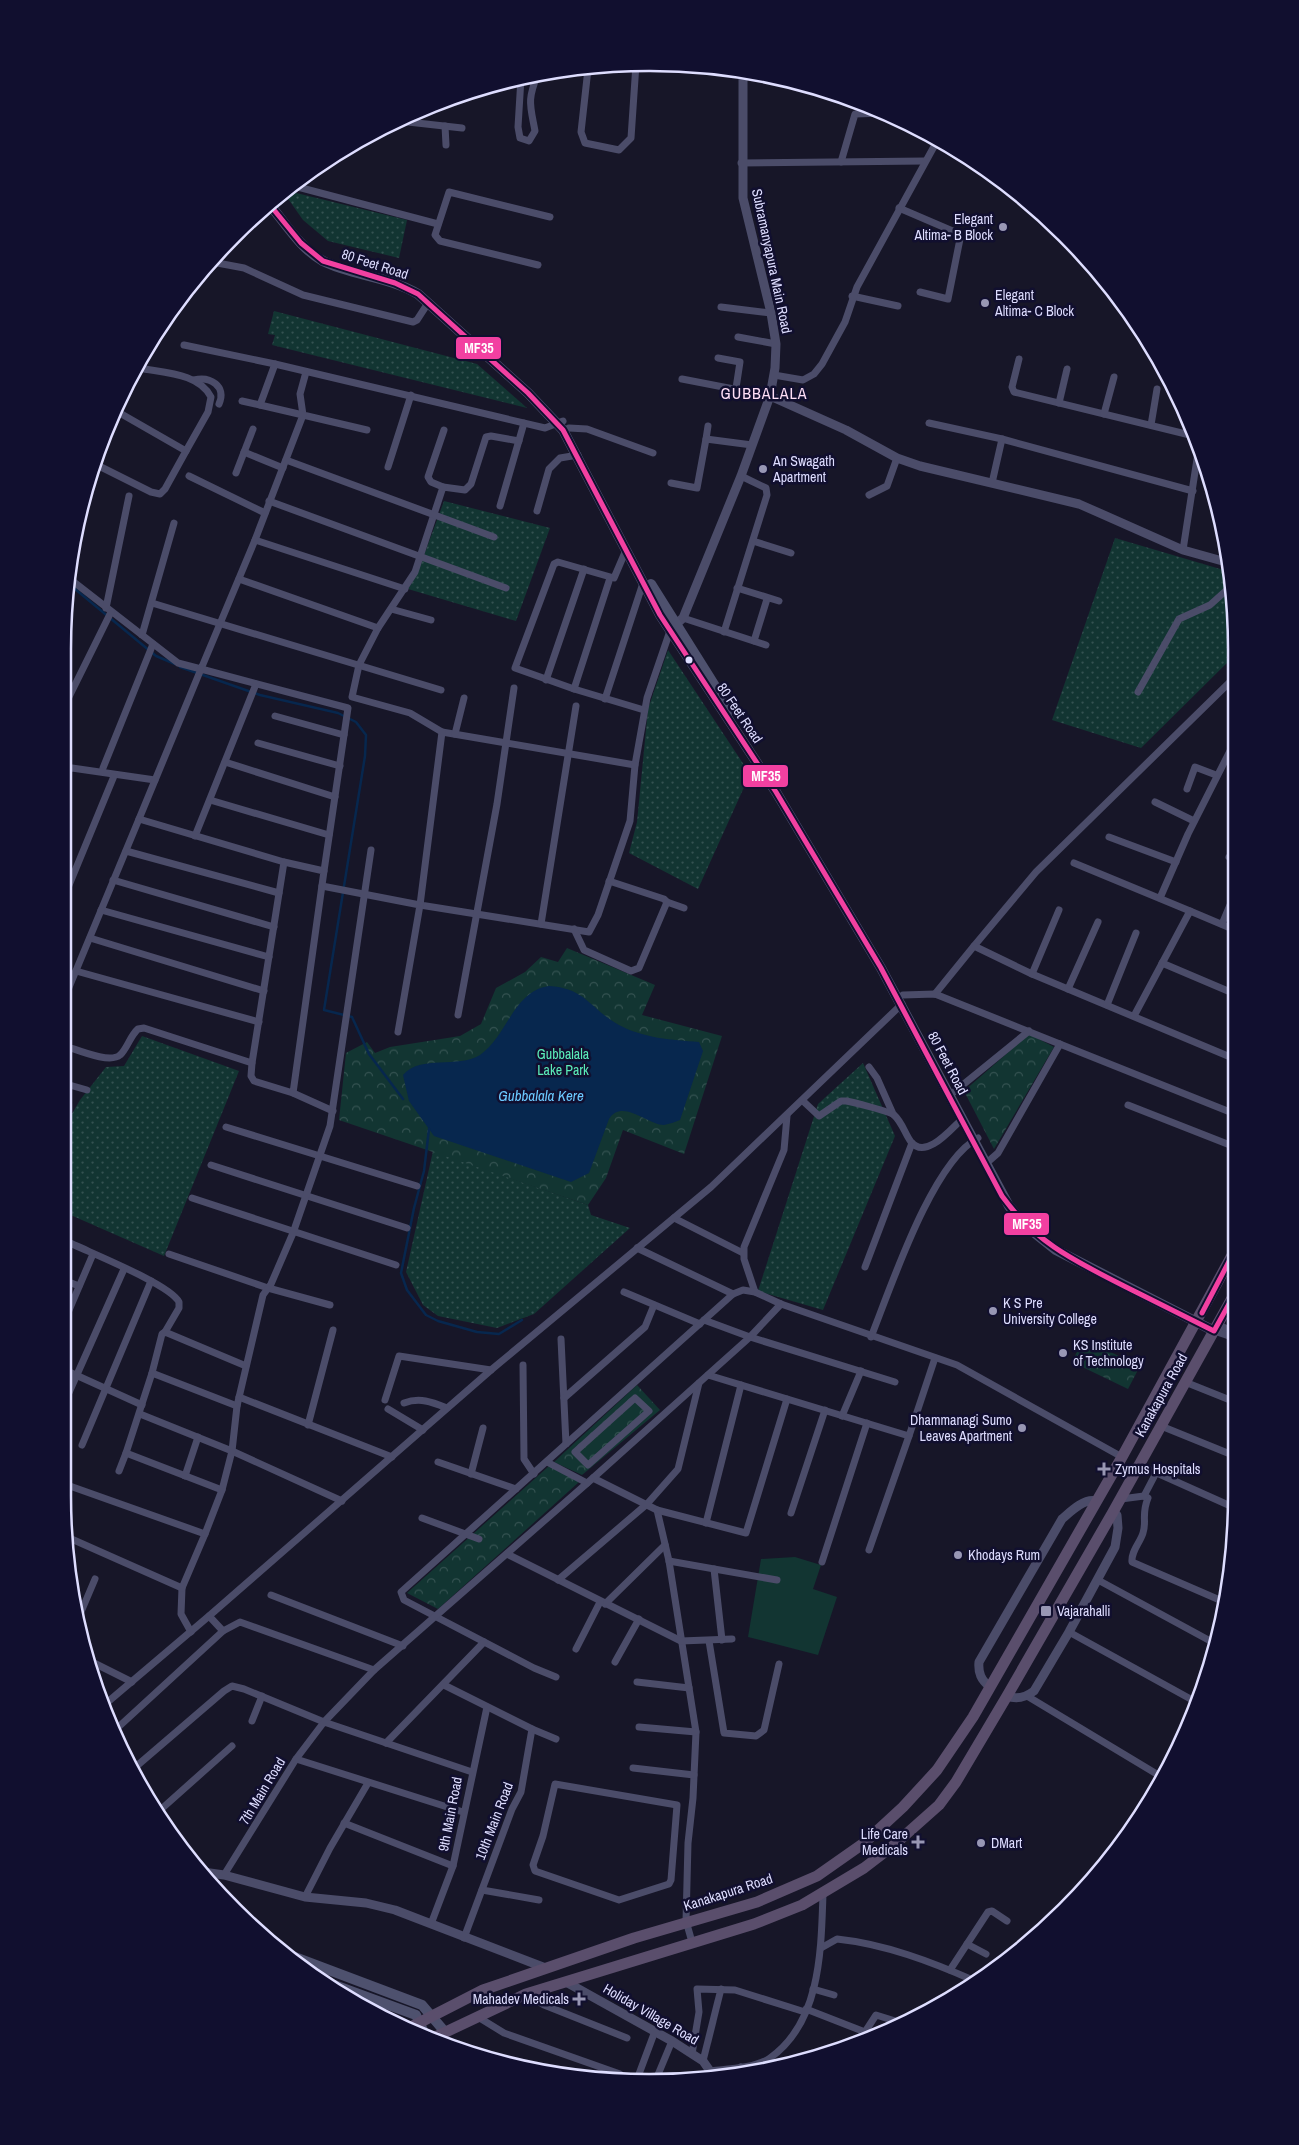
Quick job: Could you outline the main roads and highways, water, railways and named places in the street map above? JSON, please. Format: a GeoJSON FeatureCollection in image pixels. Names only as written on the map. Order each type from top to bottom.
{"type":"FeatureCollection","features":[{"type":"Feature","properties":{"kind":"highway","name":"Kanakapura Road"},"geometry":{"type":"LineString","coordinates":[[416,2024],[483,1990],[543,1967],[686,1921],[756,1902],[808,1880],[823,1872],[864,1843],[903,1807],[937,1770],[988,1690],[1122,1457],[1228,1263]]}},
{"type":"Feature","properties":{"kind":"highway","name":"Kanakapura Road"},"geometry":{"type":"LineString","coordinates":[[440,2034],[526,1994],[772,1918],[823,1894],[894,1845],[939,1805],[956,1782],[1114,1512],[1228,1305]]}},
{"type":"Feature","properties":{"kind":"highway"},"geometry":{"type":"LineString","coordinates":[[988,1690],[1005,1699]]}},
{"type":"Feature","properties":{"kind":"main road","name":"80 Feet Road"},"geometry":{"type":"LineString","coordinates":[[278,207],[308,242],[324,255],[399,278],[421,289],[532,389],[563,424],[648,580],[781,789],[904,1000],[954,1092],[975,1139],[1009,1206],[1026,1226],[1045,1243],[1067,1257],[1199,1318]]}},
{"type":"Feature","properties":{"kind":"main road","name":"80 Feet Road"},"geometry":{"type":"LineString","coordinates":[[274,210],[304,246],[322,260],[397,283],[412,290],[563,424],[643,583],[676,625]]}},
{"type":"Feature","properties":{"kind":"main road","name":"80 Feet Road"},"geometry":{"type":"LineString","coordinates":[[904,1000],[962,1119],[990,1160],[1014,1203],[1030,1222],[1070,1252],[1216,1327]]}},
{"type":"Feature","properties":{"kind":"main road"},"geometry":{"type":"LineString","coordinates":[[308,1962],[422,2004],[433,2015],[445,2032]]}},
{"type":"Feature","properties":{"kind":"main road"},"geometry":{"type":"LineString","coordinates":[[355,1993],[416,2016],[421,2027]]}},
{"type":"Feature","properties":{"kind":"water","name":"Gubbalala Kere"},"geometry":{"type":"Polygon","coordinates":[[[549,986],[572,991],[580,995],[609,1019],[628,1029],[658,1038],[699,1042],[703,1051],[680,1120],[664,1125],[628,1112],[614,1113],[609,1119],[589,1173],[571,1182],[434,1136],[409,1101],[403,1075],[420,1065],[461,1061],[480,1055],[497,1037],[518,1005],[527,996],[549,986]]]}},
{"type":"Feature","properties":{"kind":"waterway"},"geometry":{"type":"LineString","coordinates":[[74,589],[156,656],[175,664]]}},
{"type":"Feature","properties":{"kind":"waterway"},"geometry":{"type":"LineString","coordinates":[[180,667],[260,695],[338,713],[356,722],[366,735],[365,756],[324,1010],[352,1017],[369,1054],[403,1099]]}},
{"type":"Feature","properties":{"kind":"waterway"},"geometry":{"type":"LineString","coordinates":[[429,1129],[424,1171],[414,1208],[401,1273],[407,1290],[426,1315],[438,1321],[477,1332],[499,1334],[522,1320]]}},
{"type":"Feature","properties":{"kind":"place","name":"Elegant Altima- B Block"},"geometry":{"type":"Point","coordinates":[1003,227]}},
{"type":"Feature","properties":{"kind":"place","name":"Elegant Altima- C Block"},"geometry":{"type":"Point","coordinates":[985,303]}},
{"type":"Feature","properties":{"kind":"place","name":"An Swagath Apartment"},"geometry":{"type":"Point","coordinates":[763,469]}},
{"type":"Feature","properties":{"kind":"place","name":"K S Pre University College"},"geometry":{"type":"Point","coordinates":[993,1311]}},
{"type":"Feature","properties":{"kind":"place","name":"KS Institute of Technology"},"geometry":{"type":"Point","coordinates":[1063,1353]}},
{"type":"Feature","properties":{"kind":"place","name":"Dhammanagi Sumo Leaves Apartment"},"geometry":{"type":"Point","coordinates":[1022,1428]}},
{"type":"Feature","properties":{"kind":"place","name":"Zymus Hospitals"},"geometry":{"type":"Point","coordinates":[1104,1469]}},
{"type":"Feature","properties":{"kind":"place","name":"Khodays Rum"},"geometry":{"type":"Point","coordinates":[958,1555]}},
{"type":"Feature","properties":{"kind":"place","name":"Vajarahalli"},"geometry":{"type":"Point","coordinates":[1046,1611]}},
{"type":"Feature","properties":{"kind":"place","name":"Life Care Medicals"},"geometry":{"type":"Point","coordinates":[918,1842]}},
{"type":"Feature","properties":{"kind":"place","name":"DMart"},"geometry":{"type":"Point","coordinates":[981,1843]}},
{"type":"Feature","properties":{"kind":"place","name":"Mahadev Medicals"},"geometry":{"type":"Point","coordinates":[579,1999]}},
{"type":"Feature","properties":{"kind":"district","name":"GUBBALALA"},"geometry":{"type":"Point","coordinates":[764,393]}},
{"type":"Feature","properties":{"kind":"park label","name":"Gubbalala Lake Park"},"geometry":{"type":"Point","coordinates":[563,1062]}}]}
